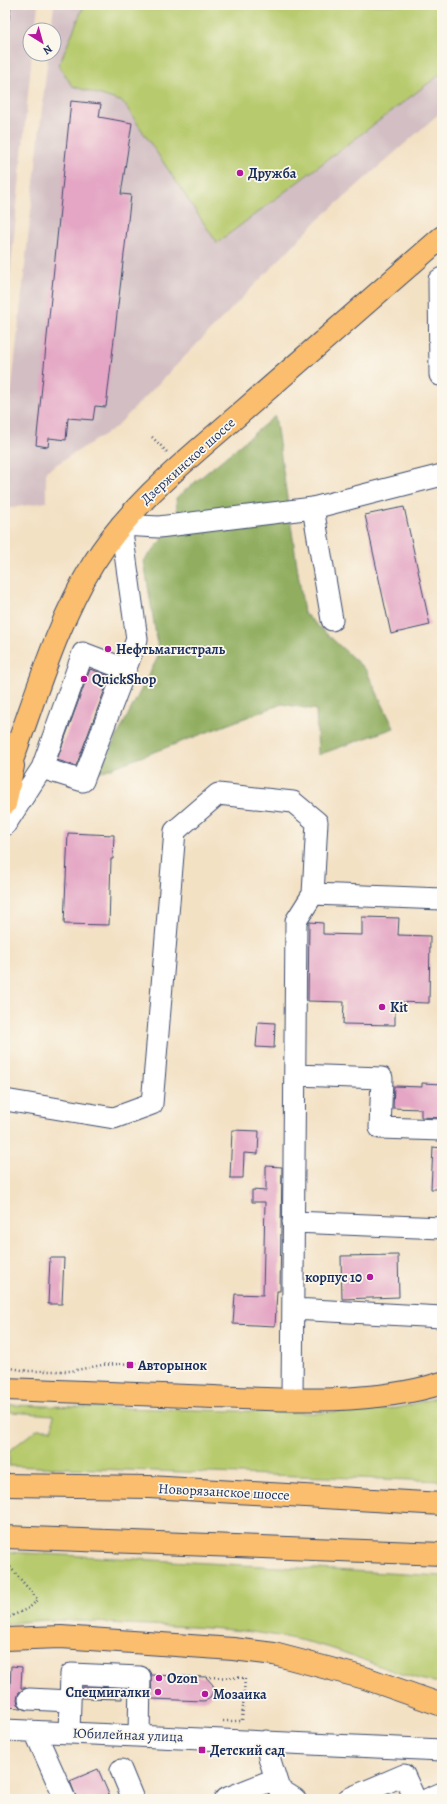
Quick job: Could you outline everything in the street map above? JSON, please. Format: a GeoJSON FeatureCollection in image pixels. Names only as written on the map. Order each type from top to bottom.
{"type":"FeatureCollection","features":[{"type":"Feature","properties":{"kind":"main road","name":"Дзержинское шоссе"},"geometry":{"type":"LineString","coordinates":[[5,778],[39,682],[66,616],[93,565],[121,525],[141,503],[180,466],[442,237]]}},
{"type":"Feature","properties":{"kind":"main road","name":"Дзержинское шоссе"},"geometry":{"type":"LineString","coordinates":[[5,804],[17,747]]}},
{"type":"Feature","properties":{"kind":"main road"},"geometry":{"type":"LineString","coordinates":[[5,1390],[317,1399],[386,1395],[442,1383]]}},
{"type":"Feature","properties":{"kind":"main road","name":"Новорязанское шоссе"},"geometry":{"type":"LineString","coordinates":[[5,1485],[149,1487],[442,1504]]}},
{"type":"Feature","properties":{"kind":"main road"},"geometry":{"type":"LineString","coordinates":[[5,1537],[442,1554]]}},
{"type":"Feature","properties":{"kind":"main road"},"geometry":{"type":"LineString","coordinates":[[362,1550],[442,1566]]}},
{"type":"Feature","properties":{"kind":"main road"},"geometry":{"type":"LineString","coordinates":[[5,1639],[61,1636],[233,1649],[274,1654],[365,1678],[442,1706]]}},
{"type":"Feature","properties":{"kind":"main road"},"geometry":{"type":"LineString","coordinates":[[410,1694],[442,1694]]}},
{"type":"Feature","properties":{"kind":"street"},"geometry":{"type":"LineString","coordinates":[[442,278],[439,280],[440,375],[442,375]]}},
{"type":"Feature","properties":{"kind":"street"},"geometry":{"type":"LineString","coordinates":[[42,768],[83,781],[137,639],[121,525],[159,527],[313,508],[442,476]]}},
{"type":"Feature","properties":{"kind":"street"},"geometry":{"type":"LineString","coordinates":[[313,508],[332,620]]}},
{"type":"Feature","properties":{"kind":"street"},"geometry":{"type":"LineString","coordinates":[[5,825],[42,768],[83,653],[125,669]]}},
{"type":"Feature","properties":{"kind":"street"},"geometry":{"type":"LineString","coordinates":[[5,1100],[114,1118],[152,1104],[174,831],[218,794],[293,802],[317,822],[313,894],[296,921],[292,1399]]}},
{"type":"Feature","properties":{"kind":"street"},"geometry":{"type":"LineString","coordinates":[[313,894],[442,899]]}},
{"type":"Feature","properties":{"kind":"street"},"geometry":{"type":"LineString","coordinates":[[295,1075],[382,1078],[380,1128],[442,1130]]}},
{"type":"Feature","properties":{"kind":"street"},"geometry":{"type":"LineString","coordinates":[[294,1222],[442,1228]]}},
{"type":"Feature","properties":{"kind":"street"},"geometry":{"type":"LineString","coordinates":[[293,1309],[442,1317]]}},
{"type":"Feature","properties":{"kind":"street"},"geometry":{"type":"LineString","coordinates":[[69,1732],[72,1693],[71,1674],[140,1677],[132,1690],[138,1736]]}},
{"type":"Feature","properties":{"kind":"street"},"geometry":{"type":"LineString","coordinates":[[30,1699],[72,1693]]}},
{"type":"Feature","properties":{"kind":"street","name":"Юбилейная улица"},"geometry":{"type":"LineString","coordinates":[[5,1730],[442,1750]]}},
{"type":"Feature","properties":{"kind":"street"},"geometry":{"type":"LineString","coordinates":[[35,1732],[64,1799]]}},
{"type":"Feature","properties":{"kind":"street"},"geometry":{"type":"LineString","coordinates":[[266,1741],[275,1779],[279,1789],[295,1799]]}},
{"type":"Feature","properties":{"kind":"street"},"geometry":{"type":"LineString","coordinates":[[120,1770],[133,1799]]}},
{"type":"Feature","properties":{"kind":"street"},"geometry":{"type":"LineString","coordinates":[[348,1799],[404,1775],[415,1799]]}},
{"type":"Feature","properties":{"kind":"street"},"geometry":{"type":"LineString","coordinates":[[225,1799],[275,1779]]}},
{"type":"Feature","properties":{"kind":"street"},"geometry":{"type":"LineString","coordinates":[[428,1799],[442,1793]]}},
{"type":"Feature","properties":{"kind":"path"},"geometry":{"type":"LineString","coordinates":[[5,1367],[28,1371],[71,1370],[102,1365],[152,1362]]}},
{"type":"Feature","properties":{"kind":"path"},"geometry":{"type":"LineString","coordinates":[[5,1561],[38,1600],[29,1608],[5,1619]]}},
{"type":"Feature","properties":{"kind":"path"},"geometry":{"type":"LineString","coordinates":[[206,1677],[245,1678],[242,1721],[219,1721]]}},
{"type":"Feature","properties":{"kind":"shaded area"},"geometry":{"type":"Polygon","coordinates":[[[5,5],[38,5],[36,22],[22,22],[22,62],[31,62],[5,327],[5,5]]]}},
{"type":"Feature","properties":{"kind":"shaded area"},"geometry":{"type":"Polygon","coordinates":[[[54,5],[84,5],[62,58],[62,22],[52,22],[54,5]]]}},
{"type":"Feature","properties":{"kind":"shaded area"},"geometry":{"type":"Polygon","coordinates":[[[47,62],[60,62],[59,65],[72,86],[123,102],[217,243],[442,73],[442,111],[318,220],[116,427],[46,471],[46,502],[5,509],[5,450],[47,62]]]}},
{"type":"Feature","properties":{"kind":"green space","name":"Дружба"},"geometry":{"type":"Polygon","coordinates":[[[84,5],[442,5],[442,73],[217,243],[123,102],[72,86],[59,65],[60,62],[62,62],[62,58],[84,5]]]}},
{"type":"Feature","properties":{"kind":"green space"},"geometry":{"type":"Polygon","coordinates":[[[275,416],[304,613],[366,670],[394,728],[318,755],[316,710],[282,704],[98,773],[159,655],[144,561],[178,520],[176,498],[275,416]]]}},
{"type":"Feature","properties":{"kind":"green space"},"geometry":{"type":"Polygon","coordinates":[[[442,1396],[442,1481],[9,1466],[9,1451],[37,1429],[53,1429],[53,1415],[11,1412],[8,1405],[315,1413],[398,1408],[442,1396]]]}},
{"type":"Feature","properties":{"kind":"green space"},"geometry":{"type":"Polygon","coordinates":[[[8,1552],[442,1576],[442,1683],[427,1681],[398,1673],[327,1647],[252,1632],[65,1620],[20,1622],[5,1625],[5,1560],[7,1559],[8,1552]]]}},
{"type":"Feature","properties":{"kind":"building"},"geometry":{"type":"Polygon","coordinates":[[[71,101],[101,104],[99,117],[132,123],[121,194],[131,195],[106,407],[95,406],[93,420],[68,418],[66,440],[49,438],[48,447],[36,445],[71,101]]]}},
{"type":"Feature","properties":{"kind":"building"},"geometry":{"type":"Polygon","coordinates":[[[404,507],[430,625],[391,634],[365,515],[404,507]]]}},
{"type":"Feature","properties":{"kind":"building"},"geometry":{"type":"Polygon","coordinates":[[[90,669],[110,676],[76,766],[57,760],[90,669]]]}},
{"type":"Feature","properties":{"kind":"building"},"geometry":{"type":"Polygon","coordinates":[[[68,833],[114,835],[113,859],[111,859],[109,925],[64,924],[68,833]]]}},
{"type":"Feature","properties":{"kind":"building"},"geometry":{"type":"Polygon","coordinates":[[[362,917],[399,918],[398,935],[430,936],[429,1003],[395,1002],[395,1025],[343,1024],[344,1002],[308,1001],[309,922],[323,923],[323,934],[362,935],[362,917]]]}},
{"type":"Feature","properties":{"kind":"building"},"geometry":{"type":"Polygon","coordinates":[[[258,1022],[275,1023],[274,1048],[256,1047],[258,1022]]]}},
{"type":"Feature","properties":{"kind":"building"},"geometry":{"type":"Polygon","coordinates":[[[422,1083],[442,1084],[442,1118],[421,1117],[421,1109],[393,1108],[394,1086],[422,1087],[422,1083]]]}},
{"type":"Feature","properties":{"kind":"building"},"geometry":{"type":"Polygon","coordinates":[[[232,1130],[259,1131],[258,1154],[244,1153],[243,1178],[230,1178],[232,1130]]]}},
{"type":"Feature","properties":{"kind":"building"},"geometry":{"type":"Polygon","coordinates":[[[433,1147],[442,1148],[442,1189],[431,1189],[433,1147]]]}},
{"type":"Feature","properties":{"kind":"building"},"geometry":{"type":"Polygon","coordinates":[[[266,1166],[282,1167],[280,1291],[277,1291],[275,1326],[233,1324],[235,1294],[263,1295],[265,1202],[252,1202],[252,1190],[266,1191],[266,1166]]]}},
{"type":"Feature","properties":{"kind":"building","name":"корпус 10"},"geometry":{"type":"Polygon","coordinates":[[[398,1255],[399,1297],[342,1299],[341,1256],[398,1255]]]}},
{"type":"Feature","properties":{"kind":"building"},"geometry":{"type":"Polygon","coordinates":[[[50,1258],[64,1258],[62,1304],[48,1304],[50,1258]]]}},
{"type":"Feature","properties":{"kind":"building"},"geometry":{"type":"Polygon","coordinates":[[[11,1666],[22,1667],[21,1688],[26,1688],[19,1692],[17,1699],[18,1704],[22,1708],[5,1707],[5,1687],[10,1687],[11,1666]]]}},
{"type":"Feature","properties":{"kind":"building"},"geometry":{"type":"Polygon","coordinates":[[[151,1675],[206,1677],[213,1685],[214,1690],[209,1699],[204,1701],[152,1699],[151,1675]]]}},
{"type":"Feature","properties":{"kind":"building"},"geometry":{"type":"Polygon","coordinates":[[[83,1687],[122,1688],[122,1699],[82,1698],[83,1687]]]}},
{"type":"Feature","properties":{"kind":"building"},"geometry":{"type":"Polygon","coordinates":[[[98,1769],[111,1799],[77,1799],[70,1781],[98,1769]]]}},
{"type":"Feature","properties":{"kind":"railway"},"geometry":{"type":"LineString","coordinates":[[5,33],[9,5]]}},
{"type":"Feature","properties":{"kind":"place","name":"Дружба"},"geometry":{"type":"Point","coordinates":[240,173]}},
{"type":"Feature","properties":{"kind":"place","name":"Нефтьмагистраль"},"geometry":{"type":"Point","coordinates":[108,649]}},
{"type":"Feature","properties":{"kind":"place","name":"QuickShop"},"geometry":{"type":"Point","coordinates":[84,679]}},
{"type":"Feature","properties":{"kind":"place","name":"Kit"},"geometry":{"type":"Point","coordinates":[382,1007]}},
{"type":"Feature","properties":{"kind":"place","name":"корпус 10"},"geometry":{"type":"Point","coordinates":[370,1277]}},
{"type":"Feature","properties":{"kind":"place","name":"Авторынок"},"geometry":{"type":"Point","coordinates":[130,1365]}},
{"type":"Feature","properties":{"kind":"place","name":"Ozon"},"geometry":{"type":"Point","coordinates":[159,1678]}},
{"type":"Feature","properties":{"kind":"place","name":"Спецмигалки"},"geometry":{"type":"Point","coordinates":[158,1692]}},
{"type":"Feature","properties":{"kind":"place","name":"Мозаика"},"geometry":{"type":"Point","coordinates":[205,1694]}},
{"type":"Feature","properties":{"kind":"place","name":"Детский сад"},"geometry":{"type":"Point","coordinates":[202,1750]}}]}
